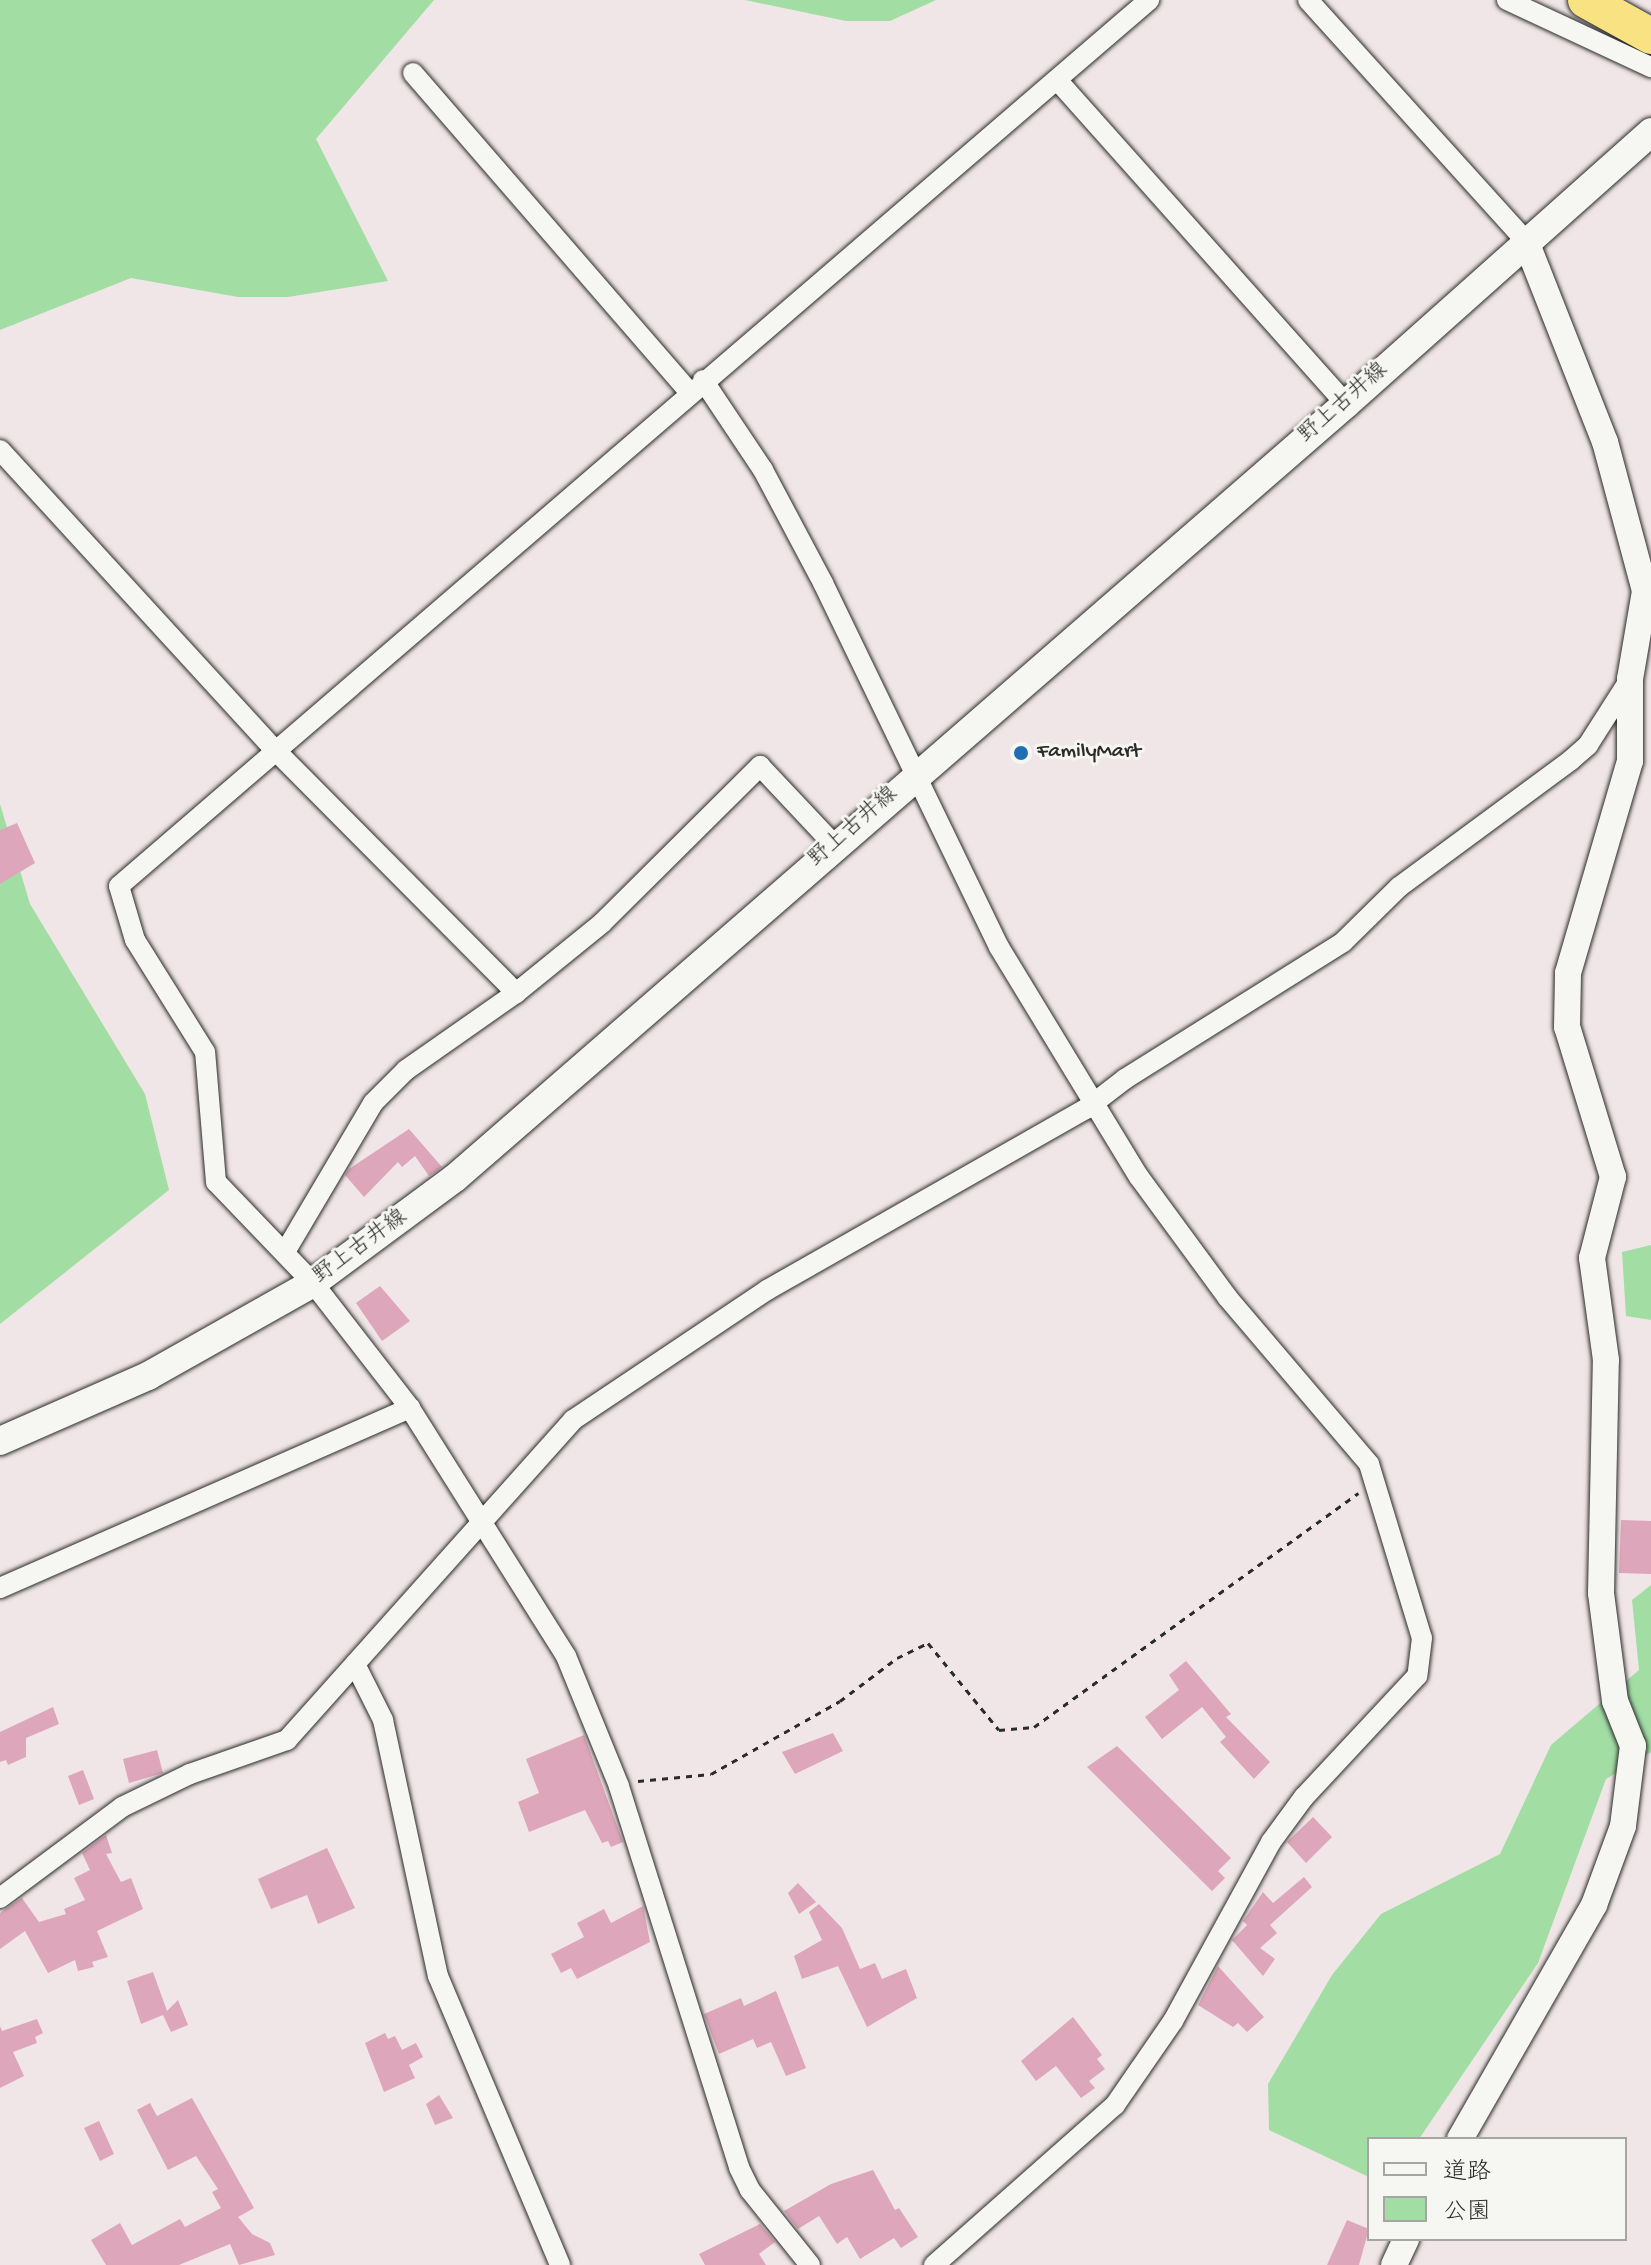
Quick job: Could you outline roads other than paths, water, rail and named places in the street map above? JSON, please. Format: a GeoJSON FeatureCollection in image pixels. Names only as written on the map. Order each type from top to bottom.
{"type":"FeatureCollection","features":[{"type":"Feature","properties":{"kind":"highway"},"geometry":{"type":"LineString","coordinates":[[1586,0],[1651,36]]}},
{"type":"Feature","properties":{"kind":"main road","name":"野上古井線"},"geometry":{"type":"LineString","coordinates":[[0,1441],[148,1376],[313,1283],[512,1131],[915,775],[1346,404],[1651,132]]}},
{"type":"Feature","properties":{"kind":"street"},"geometry":{"type":"LineString","coordinates":[[810,2265],[750,2190],[739,2167],[619,1786],[566,1656],[410,1408],[313,1283],[216,1182],[205,1052],[135,940],[119,886],[696,386],[1059,82],[1149,0]]}},
{"type":"Feature","properties":{"kind":"street"},"geometry":{"type":"LineString","coordinates":[[1308,0],[1526,241],[1605,442],[1645,591],[1630,679],[1630,761],[1612,835],[1571,961],[1567,1027],[1613,1177],[1592,1258],[1606,1360],[1601,1593],[1615,1701],[1633,1746],[1623,1826],[1594,1905],[1461,2137]]}},
{"type":"Feature","properties":{"kind":"street"},"geometry":{"type":"LineString","coordinates":[[1507,0],[1651,67]]}},
{"type":"Feature","properties":{"kind":"street"},"geometry":{"type":"LineString","coordinates":[[413,73],[696,386],[763,470],[999,947],[1139,1177],[1227,1297],[1340,1425],[1369,1464],[1422,1638],[1417,1676],[1304,1797],[1271,1842],[1173,2021],[1115,2105],[934,2265]]}},
{"type":"Feature","properties":{"kind":"street"},"geometry":{"type":"LineString","coordinates":[[1059,82],[1346,404]]}},
{"type":"Feature","properties":{"kind":"street"},"geometry":{"type":"LineString","coordinates":[[0,450],[276,751],[516,993]]}},
{"type":"Feature","properties":{"kind":"street"},"geometry":{"type":"LineString","coordinates":[[0,1898],[122,1807],[190,1774],[287,1740],[573,1420],[840,1245],[925,1202],[1096,1102],[1343,942],[1399,887],[1588,745],[1630,679]]}},
{"type":"Feature","properties":{"kind":"street"},"geometry":{"type":"LineString","coordinates":[[285,1252],[373,1103],[406,1070],[516,993],[602,923],[760,766],[835,846]]}},
{"type":"Feature","properties":{"kind":"street"},"geometry":{"type":"LineString","coordinates":[[0,1588],[410,1408]]}},
{"type":"Feature","properties":{"kind":"street"},"geometry":{"type":"LineString","coordinates":[[355,1664],[383,1720],[438,1976],[560,2265]]}},
{"type":"Feature","properties":{"kind":"street"},"geometry":{"type":"LineString","coordinates":[[1394,2265],[1405,2241]]}},
{"type":"Feature","properties":{"kind":"place","name":"FamilyMart"},"geometry":{"type":"Point","coordinates":[1021,753]}}]}
